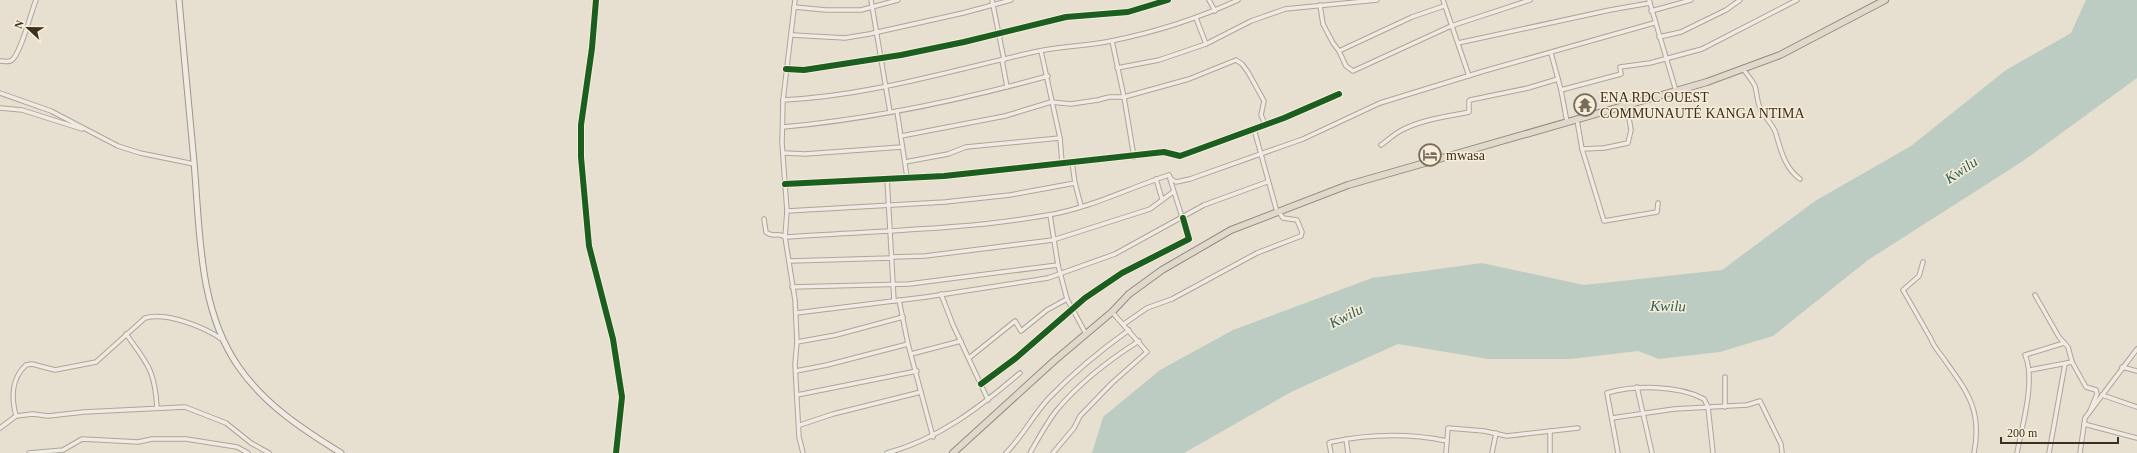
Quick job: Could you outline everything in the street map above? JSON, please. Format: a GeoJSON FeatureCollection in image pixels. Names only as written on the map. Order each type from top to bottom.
{"type":"FeatureCollection","features":[{"type":"Feature","properties":{"kind":"highway"},"geometry":{"type":"LineString","coordinates":[[953,453],[1054,361],[1112,312],[1129,294],[1190,253],[1231,230],[1348,185],[1707,82],[1780,55],[1885,0]]}},
{"type":"Feature","properties":{"kind":"main road"},"geometry":{"type":"LineString","coordinates":[[179,0],[207,292],[218,328],[232,357],[248,380],[273,406],[299,426],[341,453]]}},
{"type":"Feature","properties":{"kind":"street"},"geometry":{"type":"LineString","coordinates":[[0,61],[9,62],[13,59],[19,48],[36,0]]}},
{"type":"Feature","properties":{"kind":"street"},"geometry":{"type":"LineString","coordinates":[[596,0],[592,48],[581,125],[581,157],[589,246],[613,340],[622,397],[616,453]]}},
{"type":"Feature","properties":{"kind":"street"},"geometry":{"type":"LineString","coordinates":[[795,0],[792,36],[786,69],[783,127],[787,210],[785,237],[790,261],[796,313],[796,371],[800,425],[799,436],[803,453]]}},
{"type":"Feature","properties":{"kind":"street"},"geometry":{"type":"LineString","coordinates":[[871,0],[884,86],[890,112]]}},
{"type":"Feature","properties":{"kind":"street"},"geometry":{"type":"LineString","coordinates":[[794,7],[826,10],[861,10],[898,0]]}},
{"type":"Feature","properties":{"kind":"street"},"geometry":{"type":"LineString","coordinates":[[992,0],[1000,33],[1007,87]]}},
{"type":"Feature","properties":{"kind":"street"},"geometry":{"type":"LineString","coordinates":[[792,36],[845,38],[994,6],[1011,0]]}},
{"type":"Feature","properties":{"kind":"street"},"geometry":{"type":"LineString","coordinates":[[786,69],[804,70],[881,59],[964,42],[1066,17],[1128,12],[1168,0]]}},
{"type":"Feature","properties":{"kind":"street"},"geometry":{"type":"LineString","coordinates":[[1209,0],[1215,11]]}},
{"type":"Feature","properties":{"kind":"street"},"geometry":{"type":"LineString","coordinates":[[784,100],[810,99],[884,86],[962,71],[1041,51],[1112,41],[1158,31],[1215,11],[1238,0]]}},
{"type":"Feature","properties":{"kind":"street"},"geometry":{"type":"LineString","coordinates":[[1117,68],[1159,60],[1206,44],[1251,21],[1285,9],[1377,0]]}},
{"type":"Feature","properties":{"kind":"street"},"geometry":{"type":"LineString","coordinates":[[1443,0],[1469,76]]}},
{"type":"Feature","properties":{"kind":"street"},"geometry":{"type":"LineString","coordinates":[[1320,5],[1323,24],[1346,66],[1353,71],[1451,26],[1530,0]]}},
{"type":"Feature","properties":{"kind":"street"},"geometry":{"type":"LineString","coordinates":[[1651,11],[1691,0]]}},
{"type":"Feature","properties":{"kind":"street"},"geometry":{"type":"LineString","coordinates":[[1659,37],[1681,32],[1726,10],[1740,0]]}},
{"type":"Feature","properties":{"kind":"street"},"geometry":{"type":"LineString","coordinates":[[1561,90],[1621,74],[1620,67],[1665,58],[1717,42],[1797,0]]}},
{"type":"Feature","properties":{"kind":"street"},"geometry":{"type":"LineString","coordinates":[[1458,43],[1649,2],[1654,24],[1676,91]]}},
{"type":"Feature","properties":{"kind":"street"},"geometry":{"type":"LineString","coordinates":[[1339,51],[1412,17],[1444,6]]}},
{"type":"Feature","properties":{"kind":"street"},"geometry":{"type":"LineString","coordinates":[[1196,18],[1206,44]]}},
{"type":"Feature","properties":{"kind":"street"},"geometry":{"type":"LineString","coordinates":[[1169,176],[1176,182],[1190,179],[1303,139],[1380,103],[1469,76],[1654,24]]}},
{"type":"Feature","properties":{"kind":"street"},"geometry":{"type":"LineString","coordinates":[[1112,41],[1124,97],[1134,157]]}},
{"type":"Feature","properties":{"kind":"street"},"geometry":{"type":"LineString","coordinates":[[1041,51],[1048,76],[1051,102],[1060,138],[1062,163]]}},
{"type":"Feature","properties":{"kind":"street"},"geometry":{"type":"LineString","coordinates":[[1551,53],[1561,90],[1567,122]]}},
{"type":"Feature","properties":{"kind":"street"},"geometry":{"type":"LineString","coordinates":[[901,136],[1005,116],[1051,102],[1071,104],[1109,97],[1124,97],[1190,79],[1236,60],[1242,64],[1248,72],[1264,101],[1261,115],[1265,124]]}},
{"type":"Feature","properties":{"kind":"street"},"geometry":{"type":"LineString","coordinates":[[1742,68],[1755,86],[1759,107],[1776,133],[1777,142],[1784,154],[1784,160],[1795,175],[1800,179]]}},
{"type":"Feature","properties":{"kind":"street"},"geometry":{"type":"LineString","coordinates":[[783,127],[869,117],[939,104],[1048,76]]}},
{"type":"Feature","properties":{"kind":"street"},"geometry":{"type":"LineString","coordinates":[[1381,145],[1402,130],[1415,124],[1430,119],[1469,112],[1470,100],[1528,88],[1558,78]]}},
{"type":"Feature","properties":{"kind":"street"},"geometry":{"type":"LineString","coordinates":[[0,93],[51,111],[88,131],[131,151],[194,164]]}},
{"type":"Feature","properties":{"kind":"street"},"geometry":{"type":"LineString","coordinates":[[785,184],[815,184],[887,178],[944,176],[1134,157],[1164,152],[1180,156],[1254,129],[1339,94]]}},
{"type":"Feature","properties":{"kind":"street"},"geometry":{"type":"LineString","coordinates":[[1582,149],[1604,148],[1628,143],[1631,130],[1627,106]]}},
{"type":"Feature","properties":{"kind":"street"},"geometry":{"type":"LineString","coordinates":[[0,108],[22,110],[88,131]]}},
{"type":"Feature","properties":{"kind":"street"},"geometry":{"type":"LineString","coordinates":[[897,111],[907,177]]}},
{"type":"Feature","properties":{"kind":"street"},"geometry":{"type":"LineString","coordinates":[[1578,120],[1582,149],[1604,221],[1657,212],[1658,203]]}},
{"type":"Feature","properties":{"kind":"street"},"geometry":{"type":"LineString","coordinates":[[1124,324],[1147,308],[1172,299],[1257,253],[1301,236],[1302,232],[1297,220],[1283,218],[1278,211],[1267,182],[1254,129]]}},
{"type":"Feature","properties":{"kind":"street"},"geometry":{"type":"LineString","coordinates":[[905,162],[948,154],[966,148],[1060,138]]}},
{"type":"Feature","properties":{"kind":"street"},"geometry":{"type":"LineString","coordinates":[[784,153],[836,152],[902,147]]}},
{"type":"Feature","properties":{"kind":"street"},"geometry":{"type":"LineString","coordinates":[[1072,162],[1075,183],[1081,206]]}},
{"type":"Feature","properties":{"kind":"street"},"geometry":{"type":"LineString","coordinates":[[764,219],[766,232],[768,235],[781,235],[785,237],[966,225],[1050,215],[1169,176]]}},
{"type":"Feature","properties":{"kind":"street"},"geometry":{"type":"LineString","coordinates":[[981,384],[1016,358],[1059,319],[1085,298],[1122,273],[1189,239],[1169,176]]}},
{"type":"Feature","properties":{"kind":"street"},"geometry":{"type":"LineString","coordinates":[[887,178],[894,301]]}},
{"type":"Feature","properties":{"kind":"street"},"geometry":{"type":"LineString","coordinates":[[1156,179],[1162,199]]}},
{"type":"Feature","properties":{"kind":"street"},"geometry":{"type":"LineString","coordinates":[[796,313],[894,301],[1048,278],[1115,254],[1183,218],[1204,205],[1267,182]]}},
{"type":"Feature","properties":{"kind":"street"},"geometry":{"type":"LineString","coordinates":[[787,210],[888,205],[1010,195],[1075,183]]}},
{"type":"Feature","properties":{"kind":"street"},"geometry":{"type":"LineString","coordinates":[[790,261],[924,256],[1053,240],[1150,208],[1173,192]]}},
{"type":"Feature","properties":{"kind":"street"},"geometry":{"type":"LineString","coordinates":[[1050,215],[1058,265],[1067,299],[1086,334]]}},
{"type":"Feature","properties":{"kind":"street"},"geometry":{"type":"LineString","coordinates":[[1923,262],[1919,276],[1903,290],[1931,339],[1933,346],[1944,359],[1967,394],[1976,415],[1974,453]]}},
{"type":"Feature","properties":{"kind":"street"},"geometry":{"type":"LineString","coordinates":[[792,287],[893,284],[1058,265]]}},
{"type":"Feature","properties":{"kind":"street"},"geometry":{"type":"LineString","coordinates":[[941,294],[988,400]]}},
{"type":"Feature","properties":{"kind":"street"},"geometry":{"type":"LineString","coordinates":[[2035,295],[2064,343],[2068,347],[2072,362],[2086,387],[2095,389],[2097,392],[2084,424],[2080,453]]}},
{"type":"Feature","properties":{"kind":"street"},"geometry":{"type":"LineString","coordinates":[[969,358],[1015,320],[1021,331],[1047,310],[1067,299]]}},
{"type":"Feature","properties":{"kind":"street"},"geometry":{"type":"LineString","coordinates":[[899,300],[908,344],[917,371],[933,436]]}},
{"type":"Feature","properties":{"kind":"street"},"geometry":{"type":"LineString","coordinates":[[1053,453],[1074,428],[1080,416],[1112,383],[1147,352],[1139,341],[1112,312]]}},
{"type":"Feature","properties":{"kind":"street"},"geometry":{"type":"LineString","coordinates":[[16,416],[13,404],[13,387],[18,374],[26,365],[32,364],[55,370],[96,362],[145,318],[151,316],[200,327],[223,340]]}},
{"type":"Feature","properties":{"kind":"street"},"geometry":{"type":"LineString","coordinates":[[797,342],[836,335],[903,317]]}},
{"type":"Feature","properties":{"kind":"street"},"geometry":{"type":"LineString","coordinates":[[1006,453],[1016,444],[1049,398],[1104,347],[1129,330]]}},
{"type":"Feature","properties":{"kind":"street"},"geometry":{"type":"LineString","coordinates":[[126,334],[149,366],[153,377],[157,408]]}},
{"type":"Feature","properties":{"kind":"street"},"geometry":{"type":"LineString","coordinates":[[911,354],[961,341]]}},
{"type":"Feature","properties":{"kind":"street"},"geometry":{"type":"LineString","coordinates":[[1030,453],[1056,411],[1087,380],[1120,352],[1139,341]]}},
{"type":"Feature","properties":{"kind":"street"},"geometry":{"type":"LineString","coordinates":[[2017,453],[2030,378],[2030,370],[2025,355],[2064,343]]}},
{"type":"Feature","properties":{"kind":"street"},"geometry":{"type":"LineString","coordinates":[[796,371],[827,365],[908,344]]}},
{"type":"Feature","properties":{"kind":"street"},"geometry":{"type":"LineString","coordinates":[[2090,411],[2137,349]]}},
{"type":"Feature","properties":{"kind":"street"},"geometry":{"type":"LineString","coordinates":[[2030,370],[2072,362]]}},
{"type":"Feature","properties":{"kind":"street"},"geometry":{"type":"LineString","coordinates":[[2049,453],[2065,364]]}},
{"type":"Feature","properties":{"kind":"street"},"geometry":{"type":"LineString","coordinates":[[2122,367],[2137,371]]}},
{"type":"Feature","properties":{"kind":"street"},"geometry":{"type":"LineString","coordinates":[[797,395],[917,371]]}},
{"type":"Feature","properties":{"kind":"street"},"geometry":{"type":"LineString","coordinates":[[887,453],[933,436],[988,400],[1020,373]]}},
{"type":"Feature","properties":{"kind":"street"},"geometry":{"type":"LineString","coordinates":[[1725,377],[1725,406]]}},
{"type":"Feature","properties":{"kind":"street"},"geometry":{"type":"LineString","coordinates":[[1637,387],[1652,453]]}},
{"type":"Feature","properties":{"kind":"street"},"geometry":{"type":"LineString","coordinates":[[1618,453],[1607,393],[1637,387],[1652,387],[1693,394],[1704,398],[1708,407],[1714,453]]}},
{"type":"Feature","properties":{"kind":"street"},"geometry":{"type":"LineString","coordinates":[[800,425],[921,392]]}},
{"type":"Feature","properties":{"kind":"street"},"geometry":{"type":"LineString","coordinates":[[2102,395],[2137,407]]}},
{"type":"Feature","properties":{"kind":"street"},"geometry":{"type":"LineString","coordinates":[[1612,418],[1674,409],[1748,405],[1760,401],[1781,444],[1782,453]]}},
{"type":"Feature","properties":{"kind":"street"},"geometry":{"type":"LineString","coordinates":[[0,428],[16,416],[33,414],[48,416],[185,407],[195,409],[226,423],[251,443],[269,453]]}},
{"type":"Feature","properties":{"kind":"street"},"geometry":{"type":"LineString","coordinates":[[2084,424],[2137,438]]}},
{"type":"Feature","properties":{"kind":"street"},"geometry":{"type":"LineString","coordinates":[[1446,453],[1448,428],[1496,433],[1507,436],[1578,428]]}},
{"type":"Feature","properties":{"kind":"street"},"geometry":{"type":"LineString","coordinates":[[1550,431],[1550,453]]}},
{"type":"Feature","properties":{"kind":"street"},"geometry":{"type":"LineString","coordinates":[[1492,453],[1496,433]]}},
{"type":"Feature","properties":{"kind":"street"},"geometry":{"type":"LineString","coordinates":[[1331,453],[1329,443],[1346,439],[1403,435],[1447,441]]}},
{"type":"Feature","properties":{"kind":"street"},"geometry":{"type":"LineString","coordinates":[[29,453],[62,450],[82,439],[138,442],[152,439],[186,439],[237,447],[248,453]]}},
{"type":"Feature","properties":{"kind":"street"},"geometry":{"type":"LineString","coordinates":[[1346,439],[1348,453]]}},
{"type":"Feature","properties":{"kind":"water","name":"Kwilu"},"geometry":{"type":"Polygon","coordinates":[[[2086,0],[2137,0],[2137,78],[2023,161],[1868,260],[1773,336],[1720,352],[1659,359],[1638,351],[1571,359],[1488,359],[1398,344],[1293,391],[1184,453],[1092,453],[1103,417],[1160,370],[1233,330],[1372,278],[1482,263],[1584,285],[1722,270],[1815,201],[1911,146],[2006,70],[2071,33],[2086,0]]]}},
{"type":"Feature","properties":{"kind":"cycle path"},"geometry":{"type":"LineString","coordinates":[[596,0],[592,48],[581,125],[581,157],[589,246],[613,339],[622,397],[616,453]]}},
{"type":"Feature","properties":{"kind":"cycle path"},"geometry":{"type":"LineString","coordinates":[[786,69],[804,70],[901,55],[964,42],[1066,17],[1128,12],[1168,0]]}},
{"type":"Feature","properties":{"kind":"cycle path"},"geometry":{"type":"LineString","coordinates":[[785,184],[944,176],[1164,152],[1180,156],[1284,118],[1339,94]]}},
{"type":"Feature","properties":{"kind":"cycle path"},"geometry":{"type":"LineString","coordinates":[[981,384],[1016,358],[1085,298],[1122,273],[1189,239],[1183,218]]}},
{"type":"Feature","properties":{"kind":"place","name":"ENA RDC OUEST COMMUNAUTÉ KANGA NTIMA"},"geometry":{"type":"Point","coordinates":[1585,105]}},
{"type":"Feature","properties":{"kind":"place","name":"mwasa"},"geometry":{"type":"Point","coordinates":[1430,155]}}]}
